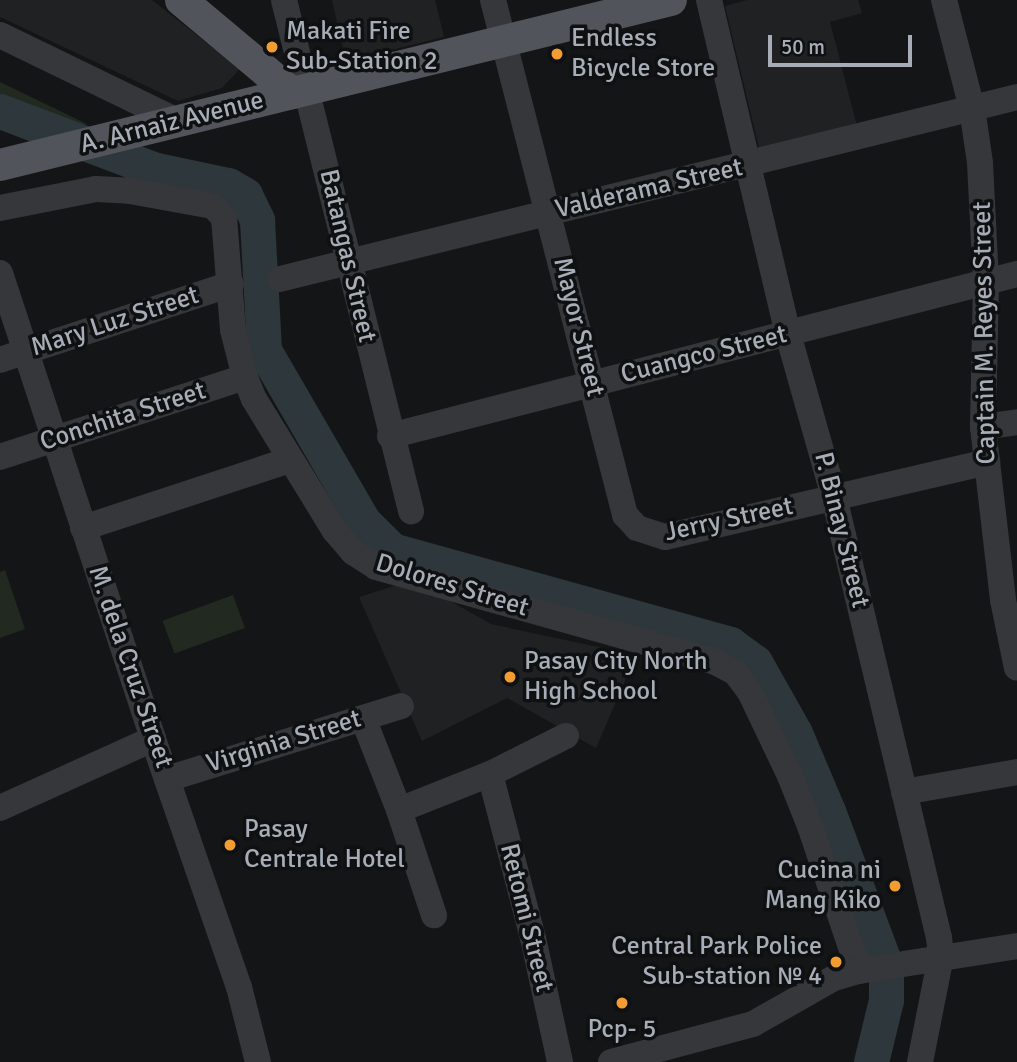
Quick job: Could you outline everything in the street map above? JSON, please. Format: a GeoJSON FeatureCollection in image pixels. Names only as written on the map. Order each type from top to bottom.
{"type":"FeatureCollection","features":[{"type":"Feature","properties":{"kind":"main road"},"geometry":{"type":"LineString","coordinates":[[181,0],[300,91]]}},
{"type":"Feature","properties":{"kind":"main road","name":"A. Arnaiz Avenue"},"geometry":{"type":"LineString","coordinates":[[5,164],[671,0]]}},
{"type":"Feature","properties":{"kind":"street","name":"Batangas Street"},"geometry":{"type":"LineString","coordinates":[[284,0],[300,91],[348,262],[411,511]]}},
{"type":"Feature","properties":{"kind":"street","name":"Mayor Street"},"geometry":{"type":"LineString","coordinates":[[494,0],[625,515],[637,528]]}},
{"type":"Feature","properties":{"kind":"street","name":"P. Binay Street"},"geometry":{"type":"LineString","coordinates":[[709,0],[788,334],[834,497],[939,937],[941,956],[920,1062]]}},
{"type":"Feature","properties":{"kind":"street","name":"Captain M. Reyes Street"},"geometry":{"type":"LineString","coordinates":[[944,0],[972,108],[980,163],[986,282],[983,427],[1010,598],[1017,668]]}},
{"type":"Feature","properties":{"kind":"street"},"geometry":{"type":"LineString","coordinates":[[0,35],[177,121]]}},
{"type":"Feature","properties":{"kind":"street","name":"Valderama Street"},"geometry":{"type":"LineString","coordinates":[[280,279],[1017,97]]}},
{"type":"Feature","properties":{"kind":"street","name":"Dolores Street"},"geometry":{"type":"LineString","coordinates":[[0,208],[96,188],[130,191],[213,206],[224,218],[233,330],[245,377],[290,460],[335,531],[353,552],[376,567],[713,661],[735,672],[750,692],[790,776],[862,970]]}},
{"type":"Feature","properties":{"kind":"street","name":"M. dela Cruz Street"},"geometry":{"type":"LineString","coordinates":[[0,273],[153,739],[239,987],[258,1062]]}},
{"type":"Feature","properties":{"kind":"street","name":"Cuangco Street"},"geometry":{"type":"LineString","coordinates":[[390,436],[1017,274]]}},
{"type":"Feature","properties":{"kind":"street","name":"Mary Luz Street"},"geometry":{"type":"LineString","coordinates":[[0,360],[231,284]]}},
{"type":"Feature","properties":{"kind":"street","name":"Conchita Street"},"geometry":{"type":"LineString","coordinates":[[0,457],[245,377]]}},
{"type":"Feature","properties":{"kind":"street"},"geometry":{"type":"LineString","coordinates":[[983,427],[1017,422]]}},
{"type":"Feature","properties":{"kind":"street"},"geometry":{"type":"LineString","coordinates":[[83,528],[290,460]]}},
{"type":"Feature","properties":{"kind":"street","name":"Jerry Street"},"geometry":{"type":"LineString","coordinates":[[637,528],[665,537],[987,462]]}},
{"type":"Feature","properties":{"kind":"street","name":"Virginia Street"},"geometry":{"type":"LineString","coordinates":[[167,779],[401,706]]}},
{"type":"Feature","properties":{"kind":"street"},"geometry":{"type":"LineString","coordinates":[[363,718],[399,810],[434,915]]}},
{"type":"Feature","properties":{"kind":"street"},"geometry":{"type":"LineString","coordinates":[[399,810],[489,774],[566,736]]}},
{"type":"Feature","properties":{"kind":"street"},"geometry":{"type":"LineString","coordinates":[[0,808],[153,739]]}},
{"type":"Feature","properties":{"kind":"street"},"geometry":{"type":"LineString","coordinates":[[904,792],[1017,772]]}},
{"type":"Feature","properties":{"kind":"street","name":"Retomi Street"},"geometry":{"type":"LineString","coordinates":[[489,774],[533,938],[560,1062]]}},
{"type":"Feature","properties":{"kind":"street"},"geometry":{"type":"LineString","coordinates":[[611,1062],[753,1024],[834,978],[862,970],[941,956],[1017,946]]}},
{"type":"Feature","properties":{"kind":"shaded area"},"geometry":{"type":"Polygon","coordinates":[[[0,0],[152,0],[240,69],[222,88],[178,101],[0,17],[0,0]]]}},
{"type":"Feature","properties":{"kind":"shaded area"},"geometry":{"type":"Polygon","coordinates":[[[332,0],[435,0],[444,37],[346,61],[332,0]]]}},
{"type":"Feature","properties":{"kind":"shaded area"},"geometry":{"type":"Polygon","coordinates":[[[747,0],[858,0],[862,13],[830,22],[858,130],[760,152],[725,6],[747,0]]]}},
{"type":"Feature","properties":{"kind":"shaded area"},"geometry":{"type":"Polygon","coordinates":[[[0,82],[87,124],[68,130],[0,100],[0,82]]]}},
{"type":"Feature","properties":{"kind":"shaded area"},"geometry":{"type":"Polygon","coordinates":[[[5,570],[25,629],[0,638],[0,572],[5,570]]]}},
{"type":"Feature","properties":{"kind":"shaded area","name":"Pasay City North High School"},"geometry":{"type":"Polygon","coordinates":[[[413,580],[491,624],[636,655],[596,748],[507,698],[422,741],[359,597],[413,580]]]}},
{"type":"Feature","properties":{"kind":"shaded area"},"geometry":{"type":"Polygon","coordinates":[[[233,595],[245,628],[174,654],[163,621],[233,595]]]}},
{"type":"Feature","properties":{"kind":"waterway"},"geometry":{"type":"LineString","coordinates":[[0,111],[156,170],[228,185],[245,195],[257,220],[264,350],[363,521],[392,550],[730,644],[755,662],[795,733],[828,811],[886,966],[886,1000],[871,1062]]}},
{"type":"Feature","properties":{"kind":"place","name":"Makati Fire Sub-Station 2"},"geometry":{"type":"Point","coordinates":[272,47]}},
{"type":"Feature","properties":{"kind":"place","name":"Endless Bicycle Store"},"geometry":{"type":"Point","coordinates":[557,54]}},
{"type":"Feature","properties":{"kind":"place","name":"Pasay City North High School"},"geometry":{"type":"Point","coordinates":[510,677]}},
{"type":"Feature","properties":{"kind":"place","name":"Pasay Centrale Hotel"},"geometry":{"type":"Point","coordinates":[230,845]}},
{"type":"Feature","properties":{"kind":"place","name":"Cucina ni Mang Kiko"},"geometry":{"type":"Point","coordinates":[895,886]}},
{"type":"Feature","properties":{"kind":"place","name":"Central Park Police Sub-station № 4"},"geometry":{"type":"Point","coordinates":[836,962]}},
{"type":"Feature","properties":{"kind":"place","name":"Pcp- 5"},"geometry":{"type":"Point","coordinates":[622,1003]}}]}
